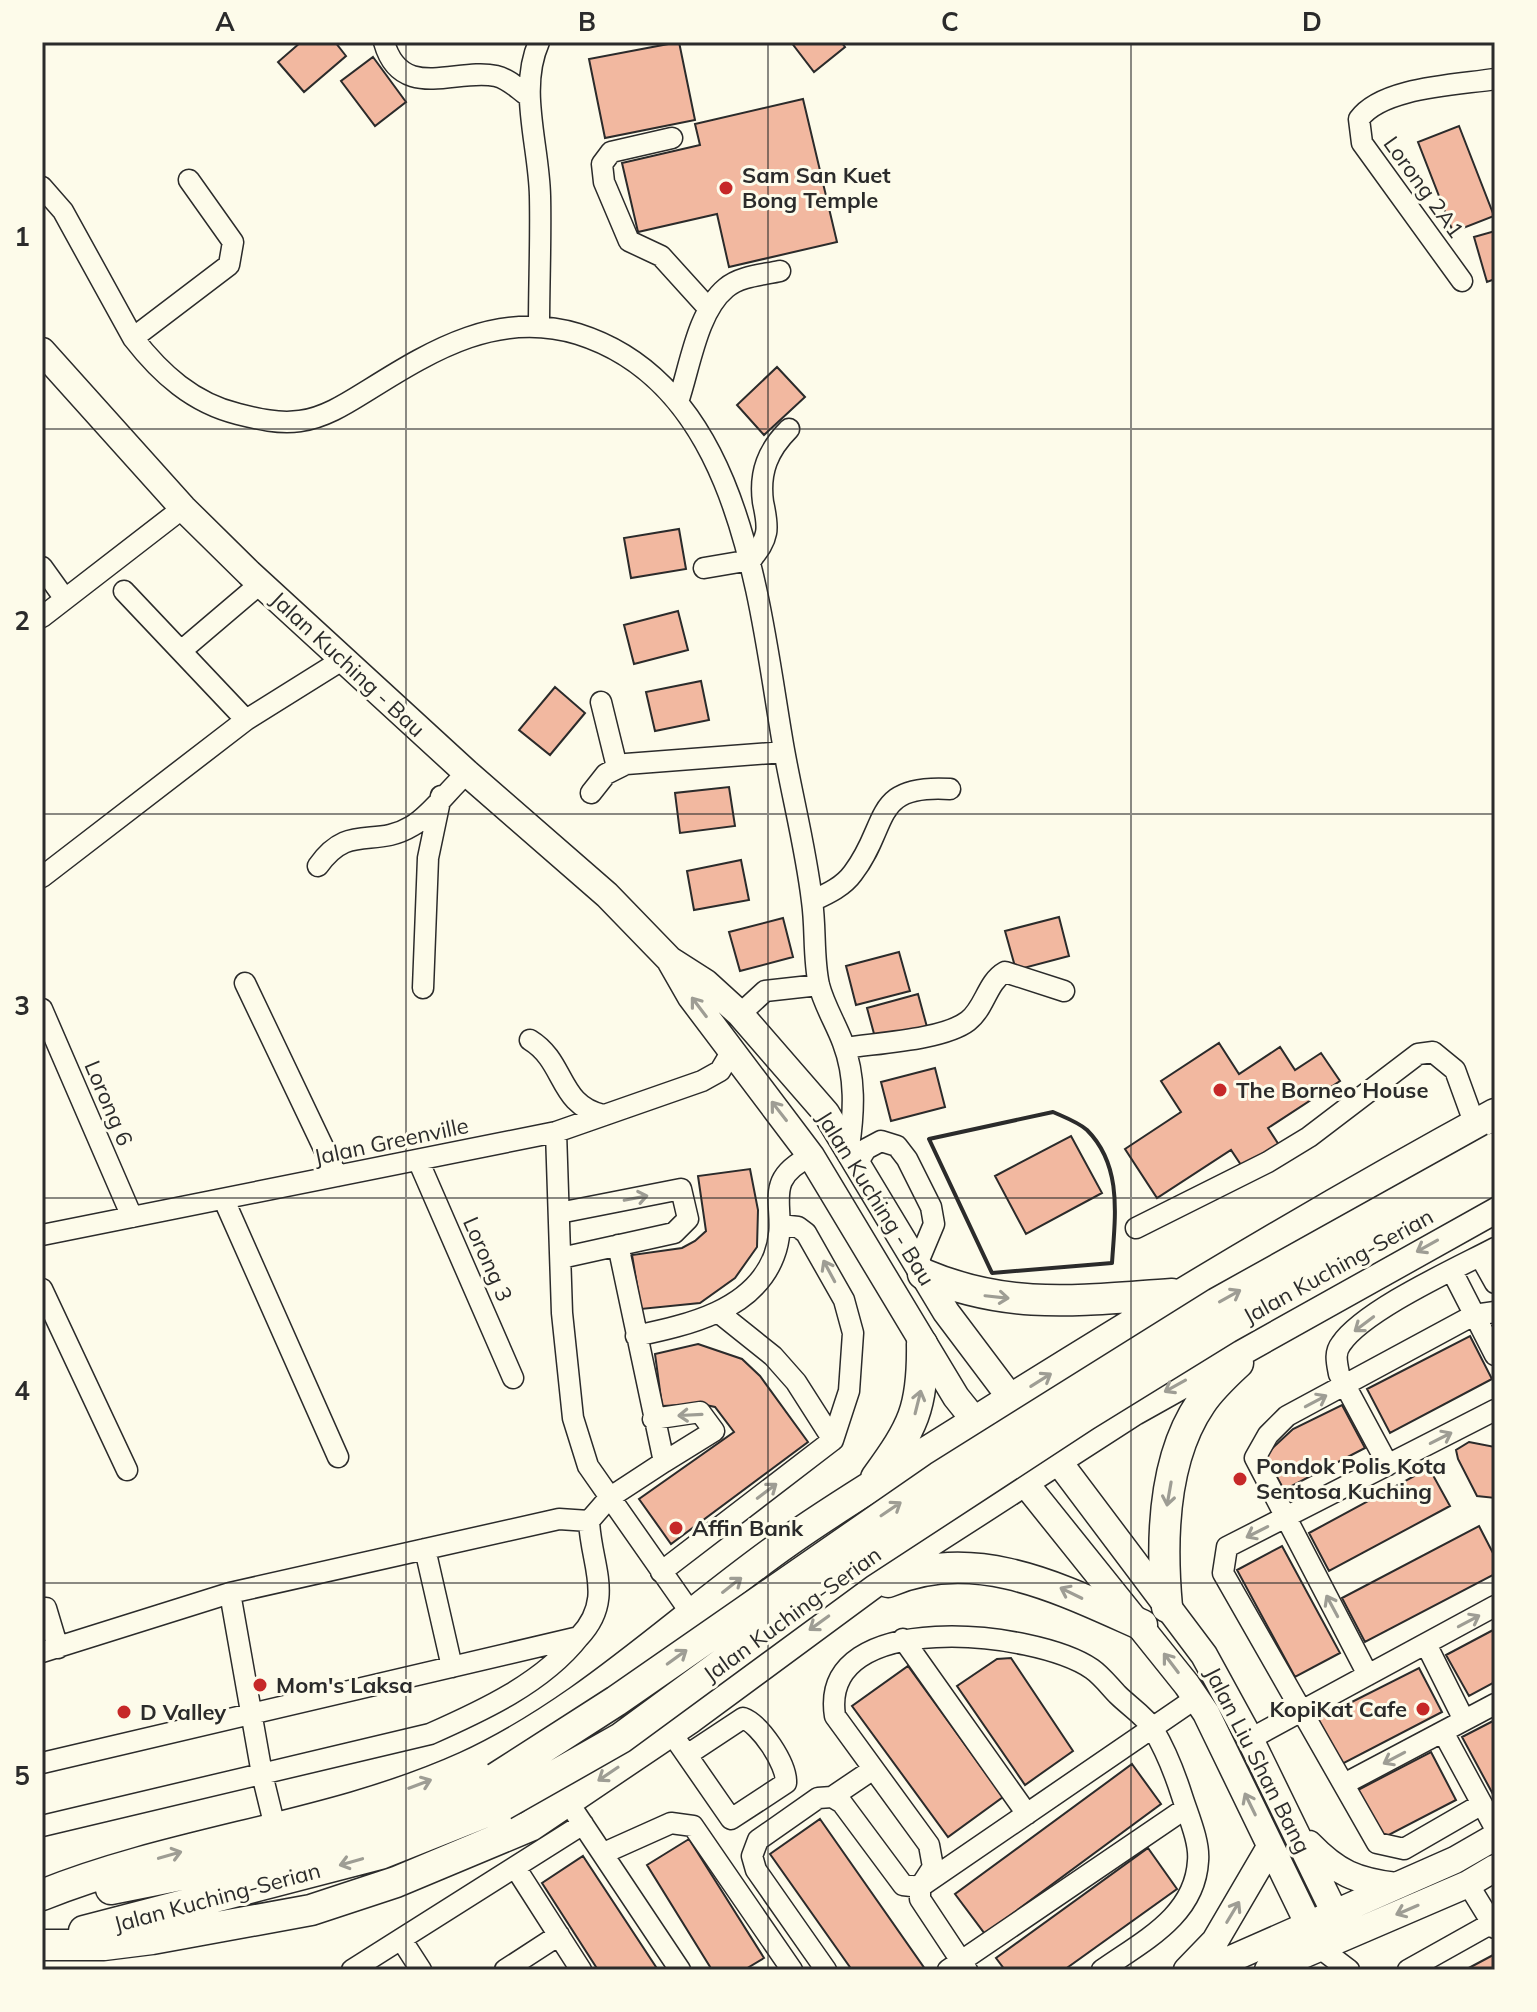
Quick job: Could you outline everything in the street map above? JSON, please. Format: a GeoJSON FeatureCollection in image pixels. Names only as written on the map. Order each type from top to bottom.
{"type":"FeatureCollection","features":[{"type":"Feature","properties":{"kind":"highway"},"geometry":{"type":"LineString","coordinates":[[42,1898],[84,1878],[324,1816],[464,1768],[511,1744],[630,1666],[786,1542],[1177,1294],[1485,1119]]}},
{"type":"Feature","properties":{"kind":"highway","name":"Jalan Kuching-Serian"},"geometry":{"type":"LineString","coordinates":[[42,1898],[152,1881],[335,1840],[440,1803],[499,1792],[616,1701],[856,1533],[993,1443],[1217,1303],[1495,1148]]}},
{"type":"Feature","properties":{"kind":"highway","name":"Jalan Kuching-Serian"},"geometry":{"type":"LineString","coordinates":[[42,1943],[380,1854],[499,1792],[621,1738],[858,1564],[1059,1432],[1227,1328],[1495,1178]]}},
{"type":"Feature","properties":{"kind":"highway"},"geometry":{"type":"LineString","coordinates":[[42,1943],[104,1945],[311,1910],[449,1861],[530,1826],[575,1813],[678,1743],[853,1598],[926,1544],[1134,1410],[1495,1208]]}},
{"type":"Feature","properties":{"kind":"highway"},"geometry":{"type":"LineString","coordinates":[[918,1266],[990,1297],[1064,1301],[1177,1294]]}},
{"type":"Feature","properties":{"kind":"highway"},"geometry":{"type":"LineString","coordinates":[[1167,1607],[1164,1574],[1167,1495],[1185,1434],[1199,1405],[1213,1387],[1266,1336]]}},
{"type":"Feature","properties":{"kind":"highway"},"geometry":{"type":"LineString","coordinates":[[865,1492],[910,1429],[922,1383],[922,1344]]}},
{"type":"Feature","properties":{"kind":"highway"},"geometry":{"type":"LineString","coordinates":[[853,1598],[925,1570],[1001,1572],[1062,1588],[1142,1625]]}},
{"type":"Feature","properties":{"kind":"main road","name":"Jalan Kuching - Bau"},"geometry":{"type":"LineString","coordinates":[[42,351],[183,508],[342,660],[607,895],[670,960],[706,983],[740,1014],[788,1067],[853,1154],[918,1266],[1009,1400],[1057,1459]]}},
{"type":"Feature","properties":{"kind":"main road","name":"Jalan Kuching - Bau"},"geometry":{"type":"LineString","coordinates":[[670,960],[691,997],[811,1156],[922,1344],[975,1422],[1025,1480]]}},
{"type":"Feature","properties":{"kind":"main road","name":"Jalan Liu Shan Bang"},"geometry":{"type":"LineString","coordinates":[[1057,1459],[1204,1655],[1250,1739],[1340,1925]]}},
{"type":"Feature","properties":{"kind":"main road","name":"Jalan Liu Shan Bang"},"geometry":{"type":"LineString","coordinates":[[1025,1480],[1142,1625],[1196,1698],[1314,1936]]}},
{"type":"Feature","properties":{"kind":"main road"},"geometry":{"type":"LineString","coordinates":[[1292,1828],[1333,1868],[1369,1883],[1396,1886]]}},
{"type":"Feature","properties":{"kind":"main road"},"geometry":{"type":"LineString","coordinates":[[1340,1925],[1396,1886],[1495,1837]]}},
{"type":"Feature","properties":{"kind":"main road"},"geometry":{"type":"LineString","coordinates":[[1187,1970],[1215,1941],[1270,1847]]}},
{"type":"Feature","properties":{"kind":"main road"},"geometry":{"type":"LineString","coordinates":[[1206,1970],[1468,1884],[1495,1868]]}},
{"type":"Feature","properties":{"kind":"main road"},"geometry":{"type":"LineString","coordinates":[[1268,1970],[1314,1936]]}},
{"type":"Feature","properties":{"kind":"street"},"geometry":{"type":"LineString","coordinates":[[384,42],[393,62],[406,73],[446,80],[496,76],[528,96]]}},
{"type":"Feature","properties":{"kind":"street"},"geometry":{"type":"LineString","coordinates":[[539,42],[531,63],[528,96],[537,137],[540,195],[539,327]]}},
{"type":"Feature","properties":{"kind":"street","name":"Lorong 2A1"},"geometry":{"type":"LineString","coordinates":[[1462,281],[1362,143],[1359,119],[1368,107],[1392,96],[1495,79]]}},
{"type":"Feature","properties":{"kind":"street"},"geometry":{"type":"LineString","coordinates":[[672,138],[611,152],[602,164],[604,182],[629,241],[661,256],[709,309]]}},
{"type":"Feature","properties":{"kind":"street"},"geometry":{"type":"LineString","coordinates":[[133,338],[229,265],[233,242],[189,180]]}},
{"type":"Feature","properties":{"kind":"street"},"geometry":{"type":"LineString","coordinates":[[42,187],[63,211],[133,338],[186,393],[230,412],[266,421],[302,421],[342,406],[438,347],[487,330],[539,327],[578,334],[612,349],[648,373],[678,402],[721,475],[751,560],[812,901],[819,985],[845,1048],[853,1113],[853,1154],[881,1141],[897,1146],[907,1159],[931,1207],[934,1224],[918,1266]]}},
{"type":"Feature","properties":{"kind":"street"},"geometry":{"type":"LineString","coordinates":[[678,402],[709,309],[727,287],[749,277],[780,271]]}},
{"type":"Feature","properties":{"kind":"street"},"geometry":{"type":"LineString","coordinates":[[751,560],[767,530],[761,487],[763,467],[776,442],[789,429]]}},
{"type":"Feature","properties":{"kind":"street"},"geometry":{"type":"LineString","coordinates":[[42,617],[183,508]]}},
{"type":"Feature","properties":{"kind":"street"},"geometry":{"type":"LineString","coordinates":[[704,568],[751,560]]}},
{"type":"Feature","properties":{"kind":"street"},"geometry":{"type":"LineString","coordinates":[[42,567],[65,599]]}},
{"type":"Feature","properties":{"kind":"street"},"geometry":{"type":"LineString","coordinates":[[181,651],[261,583]]}},
{"type":"Feature","properties":{"kind":"street"},"geometry":{"type":"LineString","coordinates":[[124,591],[246,720]]}},
{"type":"Feature","properties":{"kind":"street"},"geometry":{"type":"LineString","coordinates":[[42,877],[246,720],[342,660]]}},
{"type":"Feature","properties":{"kind":"street"},"geometry":{"type":"LineString","coordinates":[[601,702],[617,767]]}},
{"type":"Feature","properties":{"kind":"street"},"geometry":{"type":"LineString","coordinates":[[591,793],[606,774],[617,767],[642,762],[784,752]]}},
{"type":"Feature","properties":{"kind":"street"},"geometry":{"type":"LineString","coordinates":[[318,866],[331,848],[352,839],[396,835],[416,824],[467,773]]}},
{"type":"Feature","properties":{"kind":"street"},"geometry":{"type":"LineString","coordinates":[[812,901],[837,888],[853,874],[894,797],[912,790],[950,789]]}},
{"type":"Feature","properties":{"kind":"street"},"geometry":{"type":"LineString","coordinates":[[423,988],[428,858],[441,796]]}},
{"type":"Feature","properties":{"kind":"street"},"geometry":{"type":"LineString","coordinates":[[845,1048],[949,1030],[966,1023],[980,1009],[998,976],[1005,972],[1064,991]]}},
{"type":"Feature","properties":{"kind":"street"},"geometry":{"type":"LineString","coordinates":[[245,983],[337,1176]]}},
{"type":"Feature","properties":{"kind":"street"},"geometry":{"type":"LineString","coordinates":[[740,1014],[765,991],[819,985]]}},
{"type":"Feature","properties":{"kind":"street","name":"Lorong 6"},"geometry":{"type":"LineString","coordinates":[[42,1009],[132,1217]]}},
{"type":"Feature","properties":{"kind":"street"},"geometry":{"type":"LineString","coordinates":[[530,1040],[546,1050],[568,1092],[585,1111],[603,1115]]}},
{"type":"Feature","properties":{"kind":"street","name":"Jalan Greenville"},"geometry":{"type":"LineString","coordinates":[[42,1235],[556,1132],[702,1081],[720,1071],[732,1051]]}},
{"type":"Feature","properties":{"kind":"street"},"geometry":{"type":"LineString","coordinates":[[1136,1228],[1268,1162],[1333,1120],[1418,1054],[1433,1052],[1455,1070],[1485,1119]]}},
{"type":"Feature","properties":{"kind":"street"},"geometry":{"type":"LineString","coordinates":[[556,1132],[561,1258],[573,1418],[588,1466],[693,1616]]}},
{"type":"Feature","properties":{"kind":"street"},"geometry":{"type":"LineString","coordinates":[[636,1336],[687,1325],[718,1312],[752,1288],[774,1257],[780,1225],[781,1177],[786,1169],[811,1156]]}},
{"type":"Feature","properties":{"kind":"street","name":"Lorong 3"},"geometry":{"type":"LineString","coordinates":[[418,1160],[513,1378]]}},
{"type":"Feature","properties":{"kind":"street"},"geometry":{"type":"LineString","coordinates":[[559,1213],[684,1191],[687,1223],[674,1233],[561,1258]]}},
{"type":"Feature","properties":{"kind":"street"},"geometry":{"type":"LineString","coordinates":[[224,1200],[338,1457]]}},
{"type":"Feature","properties":{"kind":"street"},"geometry":{"type":"LineString","coordinates":[[661,1572],[833,1440],[849,1391],[853,1333],[844,1300],[806,1233],[798,1227],[780,1225]]}},
{"type":"Feature","properties":{"kind":"street"},"geometry":{"type":"LineString","coordinates":[[618,1245],[664,1462]]}},
{"type":"Feature","properties":{"kind":"street"},"geometry":{"type":"LineString","coordinates":[[1388,1465],[1345,1385],[1336,1358],[1340,1344],[1385,1308],[1487,1252],[1495,1283]]}},
{"type":"Feature","properties":{"kind":"street"},"geometry":{"type":"LineString","coordinates":[[1452,1271],[1485,1314],[1495,1355]]}},
{"type":"Feature","properties":{"kind":"street"},"geometry":{"type":"LineString","coordinates":[[42,1289],[127,1470]]}},
{"type":"Feature","properties":{"kind":"street"},"geometry":{"type":"LineString","coordinates":[[718,1312],[773,1356],[796,1382],[833,1440]]}},
{"type":"Feature","properties":{"kind":"street"},"geometry":{"type":"LineString","coordinates":[[1368,1675],[1255,1458],[1268,1435],[1287,1416],[1485,1314]]}},
{"type":"Feature","properties":{"kind":"street"},"geometry":{"type":"LineString","coordinates":[[1482,1804],[1404,1849],[1377,1843],[1223,1573],[1227,1547],[1495,1410]]}},
{"type":"Feature","properties":{"kind":"street"},"geometry":{"type":"LineString","coordinates":[[42,1826],[430,1734],[470,1716],[560,1661],[593,1621],[601,1592],[590,1549],[589,1521],[609,1498],[714,1431],[700,1412],[653,1419]]}},
{"type":"Feature","properties":{"kind":"street"},"geometry":{"type":"LineString","coordinates":[[42,1608],[46,1608],[50,1650],[230,1593],[559,1519],[589,1521]]}},
{"type":"Feature","properties":{"kind":"street"},"geometry":{"type":"LineString","coordinates":[[425,1549],[452,1667]]}},
{"type":"Feature","properties":{"kind":"street"},"geometry":{"type":"LineString","coordinates":[[230,1593],[262,1774],[275,1827]]}},
{"type":"Feature","properties":{"kind":"street"},"geometry":{"type":"LineString","coordinates":[[1250,1739],[1495,1606]]}},
{"type":"Feature","properties":{"kind":"street"},"geometry":{"type":"LineString","coordinates":[[1102,1970],[1169,1923],[1191,1895],[1199,1859],[1186,1808],[1152,1727],[1094,1671],[1036,1644],[956,1636],[903,1639],[858,1661],[844,1674],[832,1694],[835,1716],[929,1845],[933,1867],[920,1887],[920,1899],[959,1967],[1186,1808]]}},
{"type":"Feature","properties":{"kind":"street"},"geometry":{"type":"LineString","coordinates":[[42,1763],[579,1637]]}},
{"type":"Feature","properties":{"kind":"street"},"geometry":{"type":"LineString","coordinates":[[903,1639],[1027,1814]]}},
{"type":"Feature","properties":{"kind":"street"},"geometry":{"type":"LineString","coordinates":[[1426,1644],[1464,1720]]}},
{"type":"Feature","properties":{"kind":"street"},"geometry":{"type":"LineString","coordinates":[[832,1797],[842,1803],[903,1885],[920,1887],[1196,1698]]}},
{"type":"Feature","properties":{"kind":"street"},"geometry":{"type":"LineString","coordinates":[[1344,1784],[1495,1704]]}},
{"type":"Feature","properties":{"kind":"street"},"geometry":{"type":"LineString","coordinates":[[743,1718],[752,1721],[783,1768],[786,1783],[731,1819],[678,1743],[743,1718]]}},
{"type":"Feature","properties":{"kind":"street"},"geometry":{"type":"LineString","coordinates":[[1443,1732],[1495,1828]]}},
{"type":"Feature","properties":{"kind":"street"},"geometry":{"type":"LineString","coordinates":[[826,1970],[756,1870],[752,1856],[758,1840],[818,1798],[832,1797],[872,1770]]}},
{"type":"Feature","properties":{"kind":"street"},"geometry":{"type":"LineString","coordinates":[[352,1970],[515,1867],[575,1813],[680,1970]]}},
{"type":"Feature","properties":{"kind":"street"},"geometry":{"type":"LineString","coordinates":[[604,1853],[671,1823],[693,1826],[788,1965],[807,1943]]}},
{"type":"Feature","properties":{"kind":"street"},"geometry":{"type":"LineString","coordinates":[[515,1867],[581,1970]]}},
{"type":"Feature","properties":{"kind":"street"},"geometry":{"type":"LineString","coordinates":[[1408,1970],[1494,1926],[1468,1884]]}},
{"type":"Feature","properties":{"kind":"street"},"geometry":{"type":"LineString","coordinates":[[1340,1925],[1349,1970]]}},
{"type":"Feature","properties":{"kind":"street"},"geometry":{"type":"LineString","coordinates":[[505,1970],[559,1935]]}},
{"type":"Feature","properties":{"kind":"street"},"geometry":{"type":"LineString","coordinates":[[1314,1936],[1349,1970]]}},
{"type":"Feature","properties":{"kind":"street"},"geometry":{"type":"LineString","coordinates":[[401,1939],[421,1970]]}},
{"type":"Feature","properties":{"kind":"building"},"geometry":{"type":"Polygon","coordinates":[[[301,42],[335,42],[346,56],[304,92],[278,62],[301,42]]]}},
{"type":"Feature","properties":{"kind":"building","name":"Sam San Kuet Bong Temple"},"geometry":{"type":"Polygon","coordinates":[[[679,42],[695,120],[605,138],[589,59],[679,42]]]}},
{"type":"Feature","properties":{"kind":"building"},"geometry":{"type":"Polygon","coordinates":[[[791,42],[841,42],[845,47],[814,72],[791,42]]]}},
{"type":"Feature","properties":{"kind":"building"},"geometry":{"type":"Polygon","coordinates":[[[373,57],[406,102],[375,126],[341,81],[373,57]]]}},
{"type":"Feature","properties":{"kind":"building","name":"Sam San Kuet Bong Temple"},"geometry":{"type":"Polygon","coordinates":[[[803,99],[837,242],[729,267],[717,214],[638,232],[622,163],[700,145],[695,124],[803,99]]]}},
{"type":"Feature","properties":{"kind":"building"},"geometry":{"type":"Polygon","coordinates":[[[1459,126],[1494,216],[1453,232],[1418,142],[1459,126]]]}},
{"type":"Feature","properties":{"kind":"building"},"geometry":{"type":"Polygon","coordinates":[[[1495,231],[1495,279],[1487,282],[1474,237],[1495,231]]]}},
{"type":"Feature","properties":{"kind":"building"},"geometry":{"type":"Polygon","coordinates":[[[777,367],[805,397],[764,435],[737,405],[777,367]]]}},
{"type":"Feature","properties":{"kind":"building"},"geometry":{"type":"Polygon","coordinates":[[[679,529],[686,569],[631,578],[624,538],[679,529]]]}},
{"type":"Feature","properties":{"kind":"building"},"geometry":{"type":"Polygon","coordinates":[[[678,611],[688,650],[634,664],[624,625],[678,611]]]}},
{"type":"Feature","properties":{"kind":"building"},"geometry":{"type":"Polygon","coordinates":[[[701,681],[709,720],[655,731],[646,692],[701,681]]]}},
{"type":"Feature","properties":{"kind":"building"},"geometry":{"type":"Polygon","coordinates":[[[555,687],[585,713],[550,755],[519,730],[555,687]]]}},
{"type":"Feature","properties":{"kind":"building"},"geometry":{"type":"Polygon","coordinates":[[[729,787],[735,826],[680,833],[675,793],[729,787]]]}},
{"type":"Feature","properties":{"kind":"building"},"geometry":{"type":"Polygon","coordinates":[[[741,860],[749,900],[694,910],[687,871],[741,860]]]}},
{"type":"Feature","properties":{"kind":"building"},"geometry":{"type":"Polygon","coordinates":[[[1059,917],[1069,956],[1016,970],[1005,931],[1059,917]]]}},
{"type":"Feature","properties":{"kind":"building"},"geometry":{"type":"Polygon","coordinates":[[[783,918],[793,957],[740,971],[729,932],[783,918]]]}},
{"type":"Feature","properties":{"kind":"building"},"geometry":{"type":"Polygon","coordinates":[[[899,952],[910,991],[856,1005],[846,966],[899,952]]]}},
{"type":"Feature","properties":{"kind":"building"},"geometry":{"type":"Polygon","coordinates":[[[918,994],[927,1027],[876,1041],[867,1008],[918,994]]]}},
{"type":"Feature","properties":{"kind":"building"},"geometry":{"type":"Polygon","coordinates":[[[1219,1043],[1239,1074],[1280,1047],[1295,1070],[1321,1053],[1340,1081],[1268,1128],[1279,1145],[1243,1168],[1231,1150],[1157,1198],[1125,1149],[1181,1112],[1161,1081],[1219,1043]]]}},
{"type":"Feature","properties":{"kind":"building"},"geometry":{"type":"Polygon","coordinates":[[[935,1068],[945,1107],[891,1121],[881,1082],[935,1068]]]}},
{"type":"Feature","properties":{"kind":"building"},"geometry":{"type":"Polygon","coordinates":[[[1071,1136],[1102,1193],[1026,1234],[995,1176],[1071,1136]]]}},
{"type":"Feature","properties":{"kind":"building"},"geometry":{"type":"Polygon","coordinates":[[[750,1169],[758,1210],[757,1247],[735,1278],[700,1303],[641,1309],[632,1255],[682,1248],[695,1241],[706,1231],[698,1176],[750,1169]]]}},
{"type":"Feature","properties":{"kind":"building"},"geometry":{"type":"Polygon","coordinates":[[[1470,1336],[1492,1379],[1390,1433],[1367,1389],[1470,1336]]]}},
{"type":"Feature","properties":{"kind":"building"},"geometry":{"type":"Polygon","coordinates":[[[698,1344],[742,1359],[760,1376],[808,1442],[671,1544],[639,1499],[734,1432],[715,1407],[701,1404],[662,1406],[655,1354],[698,1344]]]}},
{"type":"Feature","properties":{"kind":"building"},"geometry":{"type":"Polygon","coordinates":[[[1342,1405],[1365,1448],[1284,1490],[1265,1455],[1293,1429],[1342,1405]]]}},
{"type":"Feature","properties":{"kind":"building"},"geometry":{"type":"Polygon","coordinates":[[[1469,1442],[1495,1447],[1495,1498],[1477,1496],[1458,1459],[1456,1450],[1469,1442]]]}},
{"type":"Feature","properties":{"kind":"building"},"geometry":{"type":"Polygon","coordinates":[[[1429,1468],[1450,1506],[1329,1571],[1309,1533],[1429,1468]]]}},
{"type":"Feature","properties":{"kind":"building"},"geometry":{"type":"Polygon","coordinates":[[[1479,1526],[1495,1557],[1495,1574],[1365,1642],[1342,1598],[1479,1526]]]}},
{"type":"Feature","properties":{"kind":"building"},"geometry":{"type":"Polygon","coordinates":[[[1282,1546],[1340,1653],[1295,1677],[1237,1570],[1282,1546]]]}},
{"type":"Feature","properties":{"kind":"building"},"geometry":{"type":"Polygon","coordinates":[[[1495,1629],[1495,1682],[1469,1696],[1446,1655],[1495,1629]]]}},
{"type":"Feature","properties":{"kind":"building"},"geometry":{"type":"Polygon","coordinates":[[[1011,1658],[1073,1751],[1025,1785],[957,1686],[997,1659],[1011,1658]]]}},
{"type":"Feature","properties":{"kind":"building"},"geometry":{"type":"Polygon","coordinates":[[[908,1666],[1003,1797],[948,1837],[852,1706],[908,1666]]]}},
{"type":"Feature","properties":{"kind":"building"},"geometry":{"type":"Polygon","coordinates":[[[1419,1668],[1442,1712],[1342,1764],[1318,1719],[1419,1668]]]}},
{"type":"Feature","properties":{"kind":"building"},"geometry":{"type":"Polygon","coordinates":[[[1495,1720],[1495,1798],[1462,1737],[1495,1720]]]}},
{"type":"Feature","properties":{"kind":"building"},"geometry":{"type":"Polygon","coordinates":[[[1431,1752],[1456,1800],[1381,1839],[1356,1791],[1431,1752]]]}},
{"type":"Feature","properties":{"kind":"building"},"geometry":{"type":"Polygon","coordinates":[[[1132,1764],[1161,1804],[985,1934],[955,1894],[1132,1764]]]}},
{"type":"Feature","properties":{"kind":"building"},"geometry":{"type":"Polygon","coordinates":[[[820,1819],[924,1970],[852,1970],[770,1854],[820,1819]]]}},
{"type":"Feature","properties":{"kind":"building"},"geometry":{"type":"Polygon","coordinates":[[[689,1839],[764,1958],[744,1970],[712,1970],[647,1865],[689,1839]]]}},
{"type":"Feature","properties":{"kind":"building"},"geometry":{"type":"Polygon","coordinates":[[[1148,1848],[1177,1889],[1064,1970],[1005,1970],[996,1958],[1148,1848]]]}},
{"type":"Feature","properties":{"kind":"building"},"geometry":{"type":"Polygon","coordinates":[[[583,1856],[658,1970],[598,1970],[542,1883],[583,1856]]]}},
{"type":"Feature","properties":{"kind":"building"},"geometry":{"type":"Polygon","coordinates":[[[1495,1954],[1495,1970],[1465,1970],[1495,1954]]]}},
{"type":"Feature","properties":{"kind":"wall"},"geometry":{"type":"LineString","coordinates":[[1053,1112],[1087,1130],[1107,1160],[1112,1176],[1115,1210],[1112,1263],[992,1273],[929,1139],[1053,1112]]}},
{"type":"Feature","properties":{"kind":"place","name":"Sam San Kuet Bong Temple"},"geometry":{"type":"Point","coordinates":[726,188]}},
{"type":"Feature","properties":{"kind":"place","name":"The Borneo House"},"geometry":{"type":"Point","coordinates":[1220,1090]}},
{"type":"Feature","properties":{"kind":"place","name":"Pondok Polis Kota Sentosa Kuching"},"geometry":{"type":"Point","coordinates":[1240,1479]}},
{"type":"Feature","properties":{"kind":"place","name":"Affin Bank"},"geometry":{"type":"Point","coordinates":[676,1528]}},
{"type":"Feature","properties":{"kind":"place","name":"Mom's Laksa"},"geometry":{"type":"Point","coordinates":[260,1685]}},
{"type":"Feature","properties":{"kind":"place","name":"KopiKat Cafe"},"geometry":{"type":"Point","coordinates":[1423,1709]}},
{"type":"Feature","properties":{"kind":"place","name":"D Valley"},"geometry":{"type":"Point","coordinates":[124,1712]}}]}
